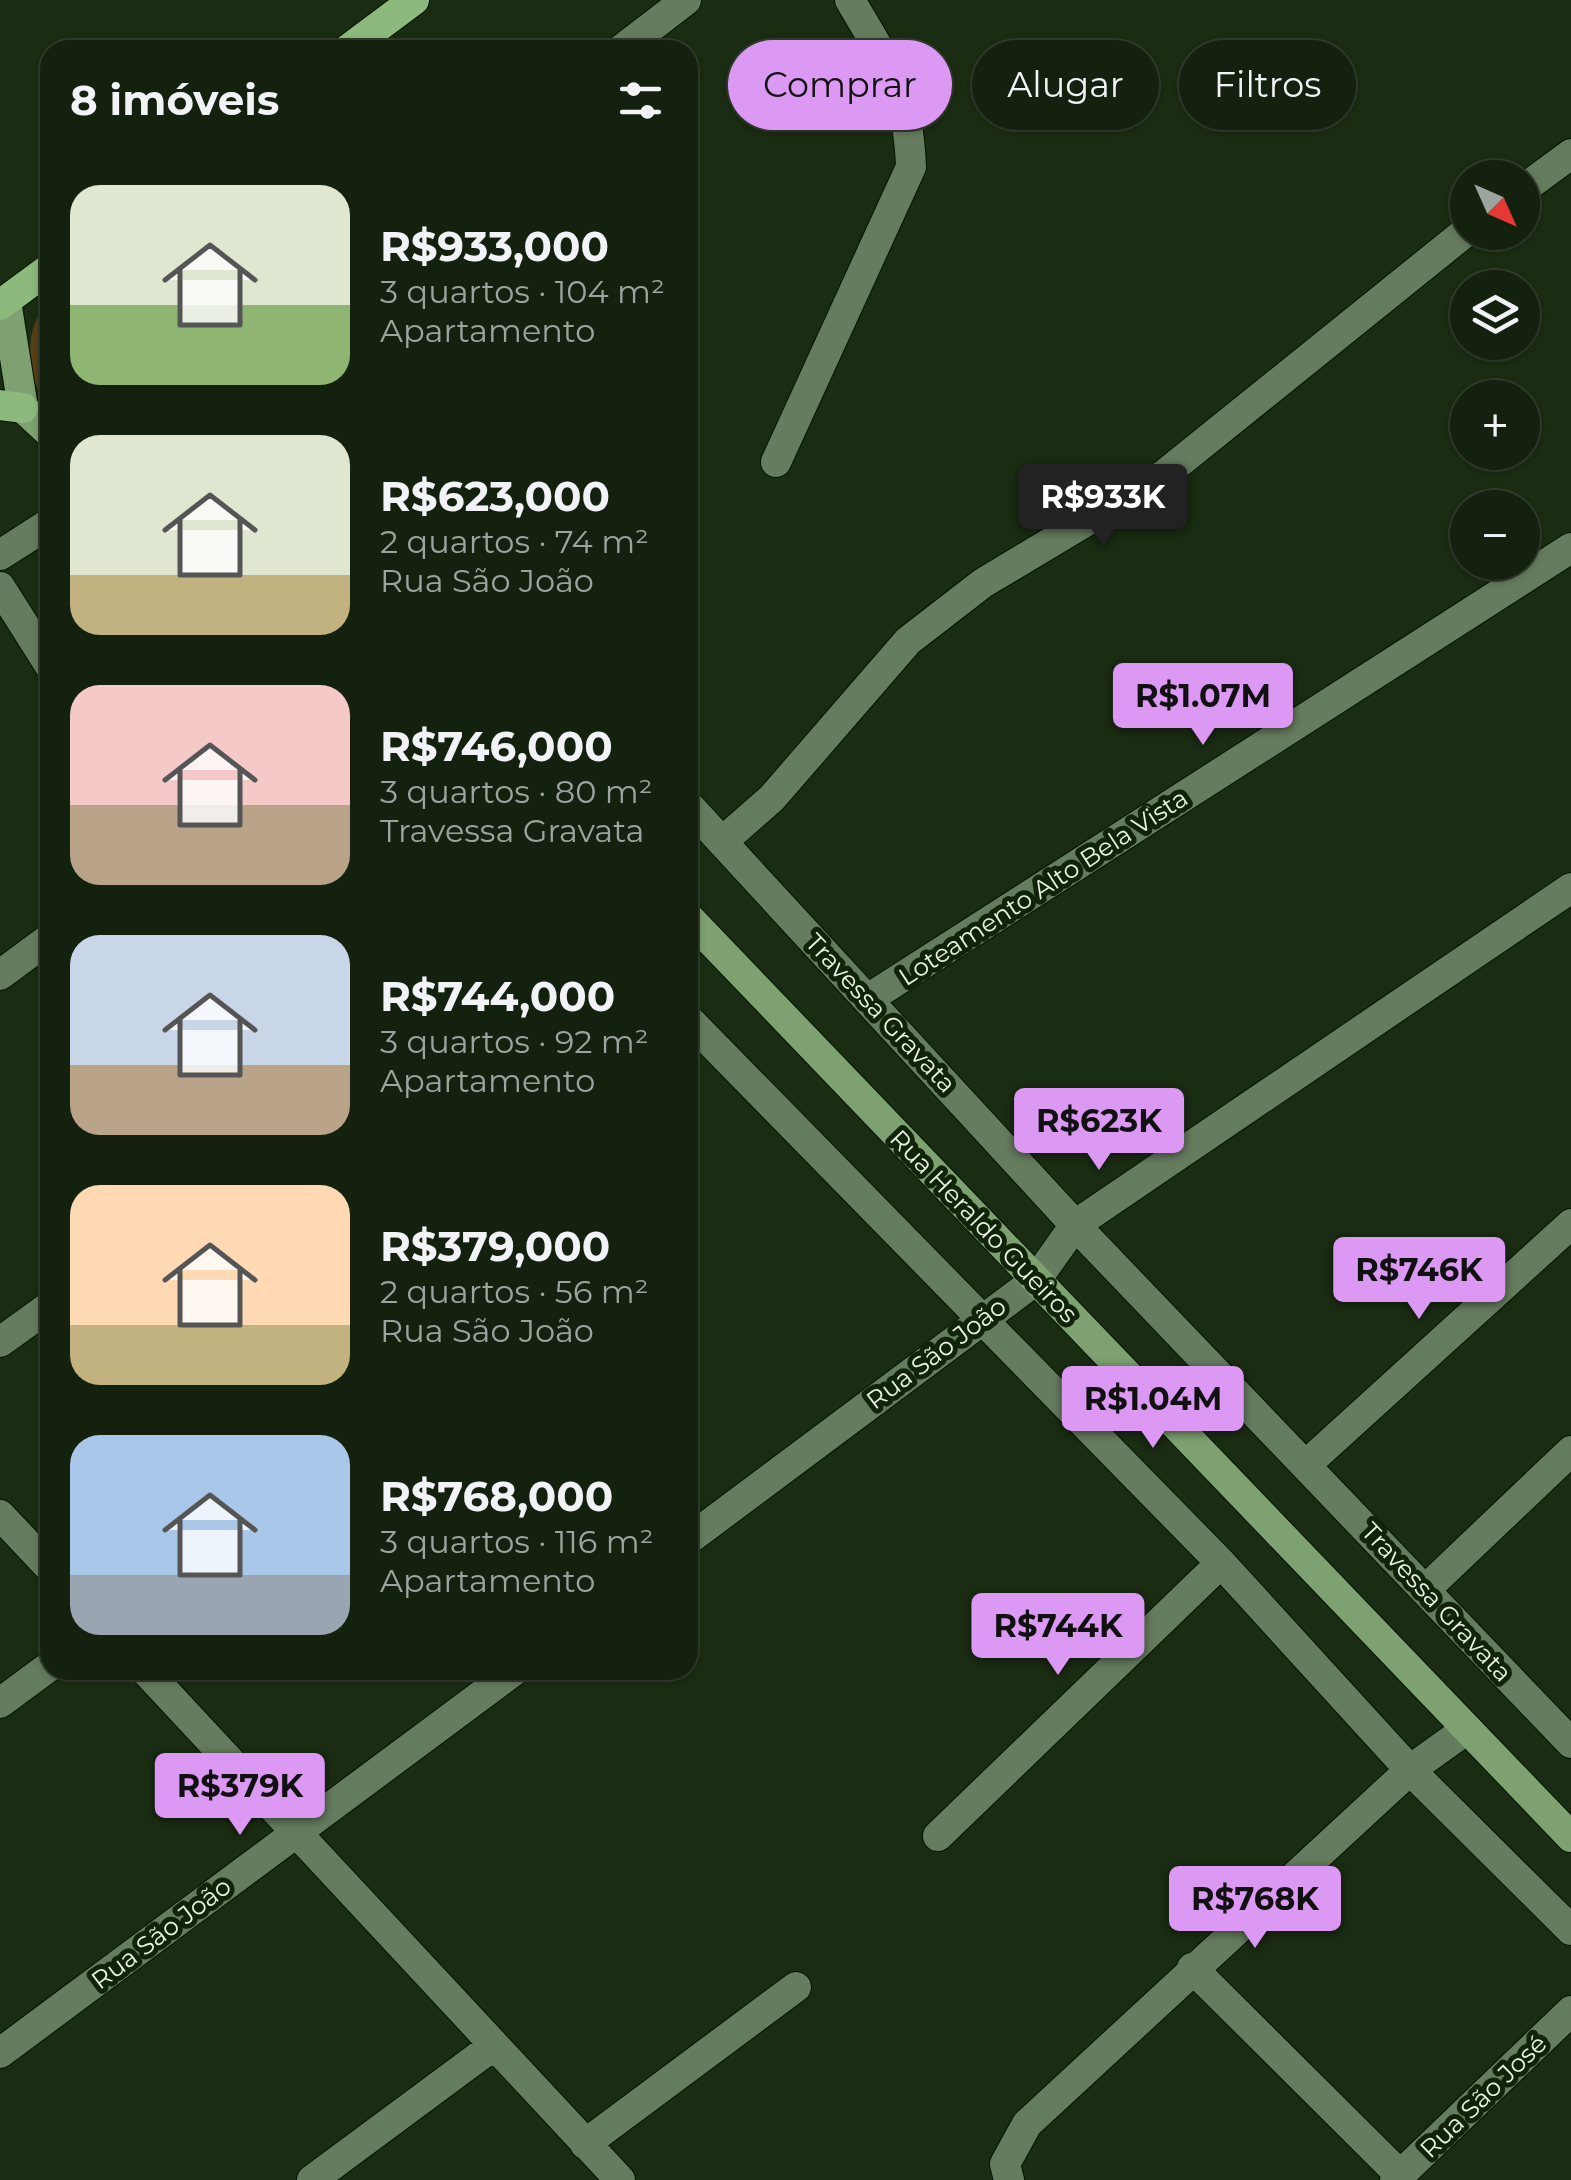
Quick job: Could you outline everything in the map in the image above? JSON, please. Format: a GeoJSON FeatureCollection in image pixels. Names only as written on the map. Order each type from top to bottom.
{"type":"FeatureCollection","features":[{"type":"Feature","properties":{"kind":"highway"},"geometry":{"type":"LineString","coordinates":[[361,40],[414,0]]}},
{"type":"Feature","properties":{"kind":"highway"},"geometry":{"type":"LineString","coordinates":[[3,303],[40,275]]}},
{"type":"Feature","properties":{"kind":"main road"},"geometry":{"type":"LineString","coordinates":[[3,303],[12,406],[40,426]]}},
{"type":"Feature","properties":{"kind":"main road","name":"Rua Heraldo Gueiros"},"geometry":{"type":"LineString","coordinates":[[698,927],[1571,1837]]}},
{"type":"Feature","properties":{"kind":"street"},"geometry":{"type":"LineString","coordinates":[[634,40],[686,0]]}},
{"type":"Feature","properties":{"kind":"street"},"geometry":{"type":"LineString","coordinates":[[776,462],[910,167],[909,116],[893,74],[850,0]]}},
{"type":"Feature","properties":{"kind":"street"},"geometry":{"type":"LineString","coordinates":[[1540,177],[1571,154]]}},
{"type":"Feature","properties":{"kind":"street"},"geometry":{"type":"LineString","coordinates":[[722,841],[772,798],[908,641],[983,583],[1165,474],[1450,244]]}},
{"type":"Feature","properties":{"kind":"street"},"geometry":{"type":"LineString","coordinates":[[0,555],[40,529]]}},
{"type":"Feature","properties":{"kind":"street","name":"Loteamento Alto Bela Vista"},"geometry":{"type":"LineString","coordinates":[[868,999],[1571,548]]}},
{"type":"Feature","properties":{"kind":"street"},"geometry":{"type":"LineString","coordinates":[[0,587],[40,650]]}},
{"type":"Feature","properties":{"kind":"street","name":"Travessa Gravata"},"geometry":{"type":"LineString","coordinates":[[698,815],[1075,1225],[1308,1463],[1571,1742]]}},
{"type":"Feature","properties":{"kind":"street","name":"Rua São João"},"geometry":{"type":"LineString","coordinates":[[698,1532],[1036,1280],[1075,1225],[1568,895]]}},
{"type":"Feature","properties":{"kind":"street"},"geometry":{"type":"LineString","coordinates":[[0,975],[40,945]]}},
{"type":"Feature","properties":{"kind":"street"},"geometry":{"type":"LineString","coordinates":[[698,1030],[1220,1563],[1410,1770],[1571,1930]]}},
{"type":"Feature","properties":{"kind":"street"},"geometry":{"type":"LineString","coordinates":[[1308,1463],[1571,1224]]}},
{"type":"Feature","properties":{"kind":"street"},"geometry":{"type":"LineString","coordinates":[[0,1342],[40,1313]]}},
{"type":"Feature","properties":{"kind":"street"},"geometry":{"type":"LineString","coordinates":[[1426,1590],[1571,1451]]}},
{"type":"Feature","properties":{"kind":"street"},"geometry":{"type":"LineString","coordinates":[[0,1515],[40,1557]]}},
{"type":"Feature","properties":{"kind":"street"},"geometry":{"type":"LineString","coordinates":[[938,1836],[1220,1563]]}},
{"type":"Feature","properties":{"kind":"street"},"geometry":{"type":"LineString","coordinates":[[0,1703],[40,1673]]}},
{"type":"Feature","properties":{"kind":"street"},"geometry":{"type":"LineString","coordinates":[[154,1680],[620,2180]]}},
{"type":"Feature","properties":{"kind":"street","name":"Rua São João"},"geometry":{"type":"LineString","coordinates":[[0,2053],[502,1680]]}},
{"type":"Feature","properties":{"kind":"street"},"geometry":{"type":"LineString","coordinates":[[1009,2180],[1005,2164],[1027,2124],[1410,1770],[1467,1730]]}},
{"type":"Feature","properties":{"kind":"street"},"geometry":{"type":"LineString","coordinates":[[1192,1968],[1398,2178]]}},
{"type":"Feature","properties":{"kind":"street"},"geometry":{"type":"LineString","coordinates":[[586,2144],[796,1987]]}},
{"type":"Feature","properties":{"kind":"street","name":"Rua São José"},"geometry":{"type":"LineString","coordinates":[[1398,2178],[1571,2010]]}},
{"type":"Feature","properties":{"kind":"street"},"geometry":{"type":"LineString","coordinates":[[312,2180],[494,2046]]}},
{"type":"Feature","properties":{"kind":"shaded area"},"geometry":{"type":"Polygon","coordinates":[[[40,314],[40,393],[30,354],[34,324],[40,314]]]}}]}
